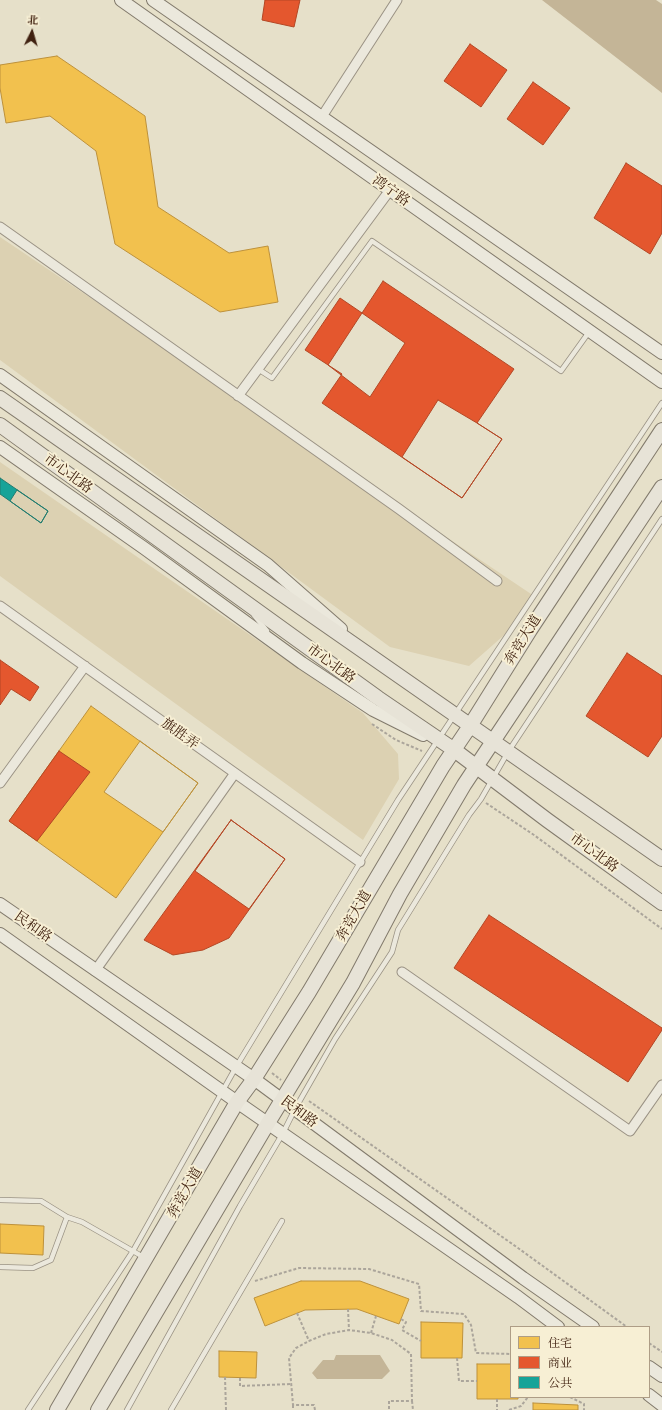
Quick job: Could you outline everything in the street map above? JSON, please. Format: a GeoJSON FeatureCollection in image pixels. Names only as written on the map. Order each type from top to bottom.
{"type":"FeatureCollection","features":[{"type":"Feature","properties":{"kind":"main road","name":"鸿宁路"},"geometry":{"type":"LineString","coordinates":[[121,0],[662,382]]}},
{"type":"Feature","properties":{"kind":"main road","name":"鸿宁路"},"geometry":{"type":"LineString","coordinates":[[153,0],[662,353]]}},
{"type":"Feature","properties":{"kind":"main road"},"geometry":{"type":"LineString","coordinates":[[0,375],[268,565],[378,662]]}},
{"type":"Feature","properties":{"kind":"main road","name":"市心北路"},"geometry":{"type":"LineString","coordinates":[[0,398],[662,859]]}},
{"type":"Feature","properties":{"kind":"main road","name":"市心北路"},"geometry":{"type":"LineString","coordinates":[[0,424],[378,698],[453,749],[547,820],[662,903]]}},
{"type":"Feature","properties":{"kind":"main road","name":"奔竞大道"},"geometry":{"type":"LineString","coordinates":[[57,1410],[237,1102],[254,1079],[309,992],[453,749],[470,726],[530,630],[662,430]]}},
{"type":"Feature","properties":{"kind":"main road"},"geometry":{"type":"LineString","coordinates":[[0,447],[277,644],[373,710],[438,740]]}},
{"type":"Feature","properties":{"kind":"main road","name":"奔竞大道"},"geometry":{"type":"LineString","coordinates":[[98,1410],[282,1099],[353,983],[424,851],[476,766],[662,487]]}},
{"type":"Feature","properties":{"kind":"main road","name":"民和路"},"geometry":{"type":"LineString","coordinates":[[0,904],[236,1066],[516,1273],[592,1326]]}},
{"type":"Feature","properties":{"kind":"main road","name":"民和路"},"geometry":{"type":"LineString","coordinates":[[0,934],[237,1102],[518,1297],[557,1326]]}},
{"type":"Feature","properties":{"kind":"main road"},"geometry":{"type":"LineString","coordinates":[[650,1368],[662,1376]]}},
{"type":"Feature","properties":{"kind":"main road"},"geometry":{"type":"LineString","coordinates":[[650,1396],[662,1405]]}},
{"type":"Feature","properties":{"kind":"street"},"geometry":{"type":"LineString","coordinates":[[322,118],[397,1]]}},
{"type":"Feature","properties":{"kind":"street"},"geometry":{"type":"LineString","coordinates":[[238,396],[390,190]]}},
{"type":"Feature","properties":{"kind":"street"},"geometry":{"type":"LineString","coordinates":[[0,227],[392,504],[497,581]]}},
{"type":"Feature","properties":{"kind":"street","name":"旗胜弄"},"geometry":{"type":"LineString","coordinates":[[0,606],[360,862]]}},
{"type":"Feature","properties":{"kind":"street"},"geometry":{"type":"LineString","coordinates":[[0,783],[85,666]]}},
{"type":"Feature","properties":{"kind":"street"},"geometry":{"type":"LineString","coordinates":[[96,970],[236,773]]}},
{"type":"Feature","properties":{"kind":"street"},"geometry":{"type":"LineString","coordinates":[[402,972],[630,1131],[662,1085]]}},
{"type":"Feature","properties":{"kind":"lane"},"geometry":{"type":"LineString","coordinates":[[258,368],[272,378],[372,241],[561,371],[590,331]]}},
{"type":"Feature","properties":{"kind":"lane"},"geometry":{"type":"LineString","coordinates":[[28,1410],[133,1252],[223,1092],[236,1066],[398,800],[662,403]]}},
{"type":"Feature","properties":{"kind":"lane"},"geometry":{"type":"LineString","coordinates":[[127,1410],[240,1206],[283,1133],[302,1096],[335,1039],[392,952],[398,930],[469,815],[481,799],[508,752],[662,519]]}},
{"type":"Feature","properties":{"kind":"lane"},"geometry":{"type":"LineString","coordinates":[[242,600],[277,644]]}},
{"type":"Feature","properties":{"kind":"lane"},"geometry":{"type":"LineString","coordinates":[[0,1200],[41,1200],[67,1217],[82,1222],[146,1259]]}},
{"type":"Feature","properties":{"kind":"lane"},"geometry":{"type":"LineString","coordinates":[[0,1267],[33,1268],[52,1260],[67,1217]]}},
{"type":"Feature","properties":{"kind":"lane"},"geometry":{"type":"LineString","coordinates":[[171,1410],[282,1221]]}},
{"type":"Feature","properties":{"kind":"path"},"geometry":{"type":"LineString","coordinates":[[481,799],[534,835],[662,930]]}},
{"type":"Feature","properties":{"kind":"path"},"geometry":{"type":"LineString","coordinates":[[262,1066],[290,1087]]}},
{"type":"Feature","properties":{"kind":"path"},"geometry":{"type":"LineString","coordinates":[[302,1096],[518,1248],[626,1326]]}},
{"type":"Feature","properties":{"kind":"path"},"geometry":{"type":"LineString","coordinates":[[246,1283],[299,1268],[368,1269],[418,1284],[421,1311],[464,1314],[471,1325],[476,1353],[510,1354]]}},
{"type":"Feature","properties":{"kind":"path"},"geometry":{"type":"LineString","coordinates":[[348,1309],[349,1330]]}},
{"type":"Feature","properties":{"kind":"path"},"geometry":{"type":"LineString","coordinates":[[297,1313],[309,1341]]}},
{"type":"Feature","properties":{"kind":"path"},"geometry":{"type":"LineString","coordinates":[[371,1333],[376,1316]]}},
{"type":"Feature","properties":{"kind":"path"},"geometry":{"type":"LineString","coordinates":[[401,1319],[406,1322],[402,1330],[421,1341]]}},
{"type":"Feature","properties":{"kind":"path"},"geometry":{"type":"LineString","coordinates":[[293,1410],[288,1358],[296,1348],[309,1341],[326,1334],[349,1330],[371,1333],[392,1340],[411,1354],[413,1410]]}},
{"type":"Feature","properties":{"kind":"path"},"geometry":{"type":"LineString","coordinates":[[650,1344],[662,1352]]}},
{"type":"Feature","properties":{"kind":"path"},"geometry":{"type":"LineString","coordinates":[[457,1358],[459,1381],[477,1381]]}},
{"type":"Feature","properties":{"kind":"path"},"geometry":{"type":"LineString","coordinates":[[225,1377],[226,1410]]}},
{"type":"Feature","properties":{"kind":"path"},"geometry":{"type":"LineString","coordinates":[[240,1378],[240,1386],[291,1384]]}},
{"type":"Feature","properties":{"kind":"path"},"geometry":{"type":"LineString","coordinates":[[509,1410],[521,1406],[527,1398]]}},
{"type":"Feature","properties":{"kind":"path"},"geometry":{"type":"LineString","coordinates":[[572,1398],[584,1404],[584,1410]]}},
{"type":"Feature","properties":{"kind":"path"},"geometry":{"type":"LineString","coordinates":[[496,1399],[497,1410]]}},
{"type":"Feature","properties":{"kind":"path"},"geometry":{"type":"LineString","coordinates":[[389,1410],[389,1401],[412,1401]]}},
{"type":"Feature","properties":{"kind":"path"},"geometry":{"type":"LineString","coordinates":[[293,1405],[314,1405],[315,1410]]}},
{"type":"Feature","properties":{"kind":"shaded area"},"geometry":{"type":"Polygon","coordinates":[[[542,0],[656,0],[662,4],[662,93],[542,0]]]}},
{"type":"Feature","properties":{"kind":"shaded area"},"geometry":{"type":"Polygon","coordinates":[[[0,237],[534,596],[519,622],[469,666],[390,647],[0,360],[0,237]]]}},
{"type":"Feature","properties":{"kind":"shaded area"},"geometry":{"type":"Polygon","coordinates":[[[0,462],[363,713],[398,754],[399,779],[363,840],[0,576],[0,462]]]}},
{"type":"Feature","properties":{"kind":"shaded area"},"geometry":{"type":"Polygon","coordinates":[[[336,1355],[380,1355],[390,1371],[382,1379],[317,1379],[312,1373],[323,1360],[334,1360],[336,1355]]]}},
{"type":"Feature","properties":{"kind":"building: 住宅"},"geometry":{"type":"Polygon","coordinates":[[[57,56],[145,116],[158,207],[229,253],[268,246],[278,302],[220,312],[115,244],[96,151],[50,116],[6,123],[0,88],[0,65],[57,56]]]}},
{"type":"Feature","properties":{"kind":"building: 住宅"},"geometry":{"type":"Polygon","coordinates":[[[91,706],[198,783],[116,898],[9,821],[91,706]]]}},
{"type":"Feature","properties":{"kind":"building: 住宅"},"geometry":{"type":"Polygon","coordinates":[[[140,741],[198,783],[163,832],[104,792],[140,741]]]}},
{"type":"Feature","properties":{"kind":"building: 住宅"},"geometry":{"type":"Polygon","coordinates":[[[0,1224],[44,1226],[43,1255],[0,1253],[0,1224]]]}},
{"type":"Feature","properties":{"kind":"building: 住宅"},"geometry":{"type":"Polygon","coordinates":[[[301,1281],[360,1281],[409,1299],[399,1324],[357,1309],[305,1310],[265,1326],[254,1298],[301,1281]]]}},
{"type":"Feature","properties":{"kind":"building: 住宅"},"geometry":{"type":"Polygon","coordinates":[[[421,1322],[463,1323],[462,1358],[421,1358],[421,1322]]]}},
{"type":"Feature","properties":{"kind":"building: 住宅"},"geometry":{"type":"Polygon","coordinates":[[[219,1351],[257,1352],[256,1378],[219,1377],[219,1351]]]}},
{"type":"Feature","properties":{"kind":"building: 住宅"},"geometry":{"type":"Polygon","coordinates":[[[477,1364],[510,1364],[510,1398],[518,1399],[477,1399],[477,1364]]]}},
{"type":"Feature","properties":{"kind":"building: 住宅"},"geometry":{"type":"Polygon","coordinates":[[[533,1403],[578,1405],[578,1410],[533,1410],[533,1403]]]}},
{"type":"Feature","properties":{"kind":"building: 商业"},"geometry":{"type":"Polygon","coordinates":[[[265,0],[300,0],[294,27],[262,20],[265,0]]]}},
{"type":"Feature","properties":{"kind":"building: 商业"},"geometry":{"type":"Polygon","coordinates":[[[470,44],[507,70],[481,107],[444,81],[470,44]]]}},
{"type":"Feature","properties":{"kind":"building: 商业"},"geometry":{"type":"Polygon","coordinates":[[[533,82],[570,108],[543,145],[507,119],[533,82]]]}},
{"type":"Feature","properties":{"kind":"building: 商业"},"geometry":{"type":"Polygon","coordinates":[[[626,163],[662,186],[662,233],[650,254],[594,218],[626,163]]]}},
{"type":"Feature","properties":{"kind":"building: 商业"},"geometry":{"type":"Polygon","coordinates":[[[383,281],[514,369],[477,423],[502,439],[462,498],[322,403],[342,374],[305,350],[340,298],[362,313],[383,281]]]}},
{"type":"Feature","properties":{"kind":"building: 商业"},"geometry":{"type":"Polygon","coordinates":[[[362,313],[405,343],[370,397],[328,365],[362,313]]]}},
{"type":"Feature","properties":{"kind":"building: 商业"},"geometry":{"type":"Polygon","coordinates":[[[438,400],[502,439],[462,498],[402,457],[438,400]]]}},
{"type":"Feature","properties":{"kind":"building: 商业"},"geometry":{"type":"Polygon","coordinates":[[[627,653],[662,676],[662,736],[648,757],[586,716],[627,653]]]}},
{"type":"Feature","properties":{"kind":"building: 商业"},"geometry":{"type":"Polygon","coordinates":[[[0,660],[39,687],[30,701],[11,689],[0,705],[0,660]]]}},
{"type":"Feature","properties":{"kind":"building: 商业"},"geometry":{"type":"Polygon","coordinates":[[[59,751],[90,772],[37,841],[9,821],[59,751]]]}},
{"type":"Feature","properties":{"kind":"building: 商业"},"geometry":{"type":"Polygon","coordinates":[[[231,820],[285,859],[249,909],[195,871],[231,820]]]}},
{"type":"Feature","properties":{"kind":"building: 商业"},"geometry":{"type":"Polygon","coordinates":[[[231,820],[285,859],[229,938],[203,950],[173,955],[144,940],[231,820]]]}},
{"type":"Feature","properties":{"kind":"building: 商业"},"geometry":{"type":"Polygon","coordinates":[[[489,915],[662,1028],[628,1082],[454,968],[489,915]]]}},
{"type":"Feature","properties":{"kind":"building: 公共"},"geometry":{"type":"Polygon","coordinates":[[[0,478],[48,511],[41,523],[0,494],[0,478]]]}},
{"type":"Feature","properties":{"kind":"building: 公共"},"geometry":{"type":"Polygon","coordinates":[[[17,490],[48,511],[41,523],[10,501],[17,490]]]}}]}
